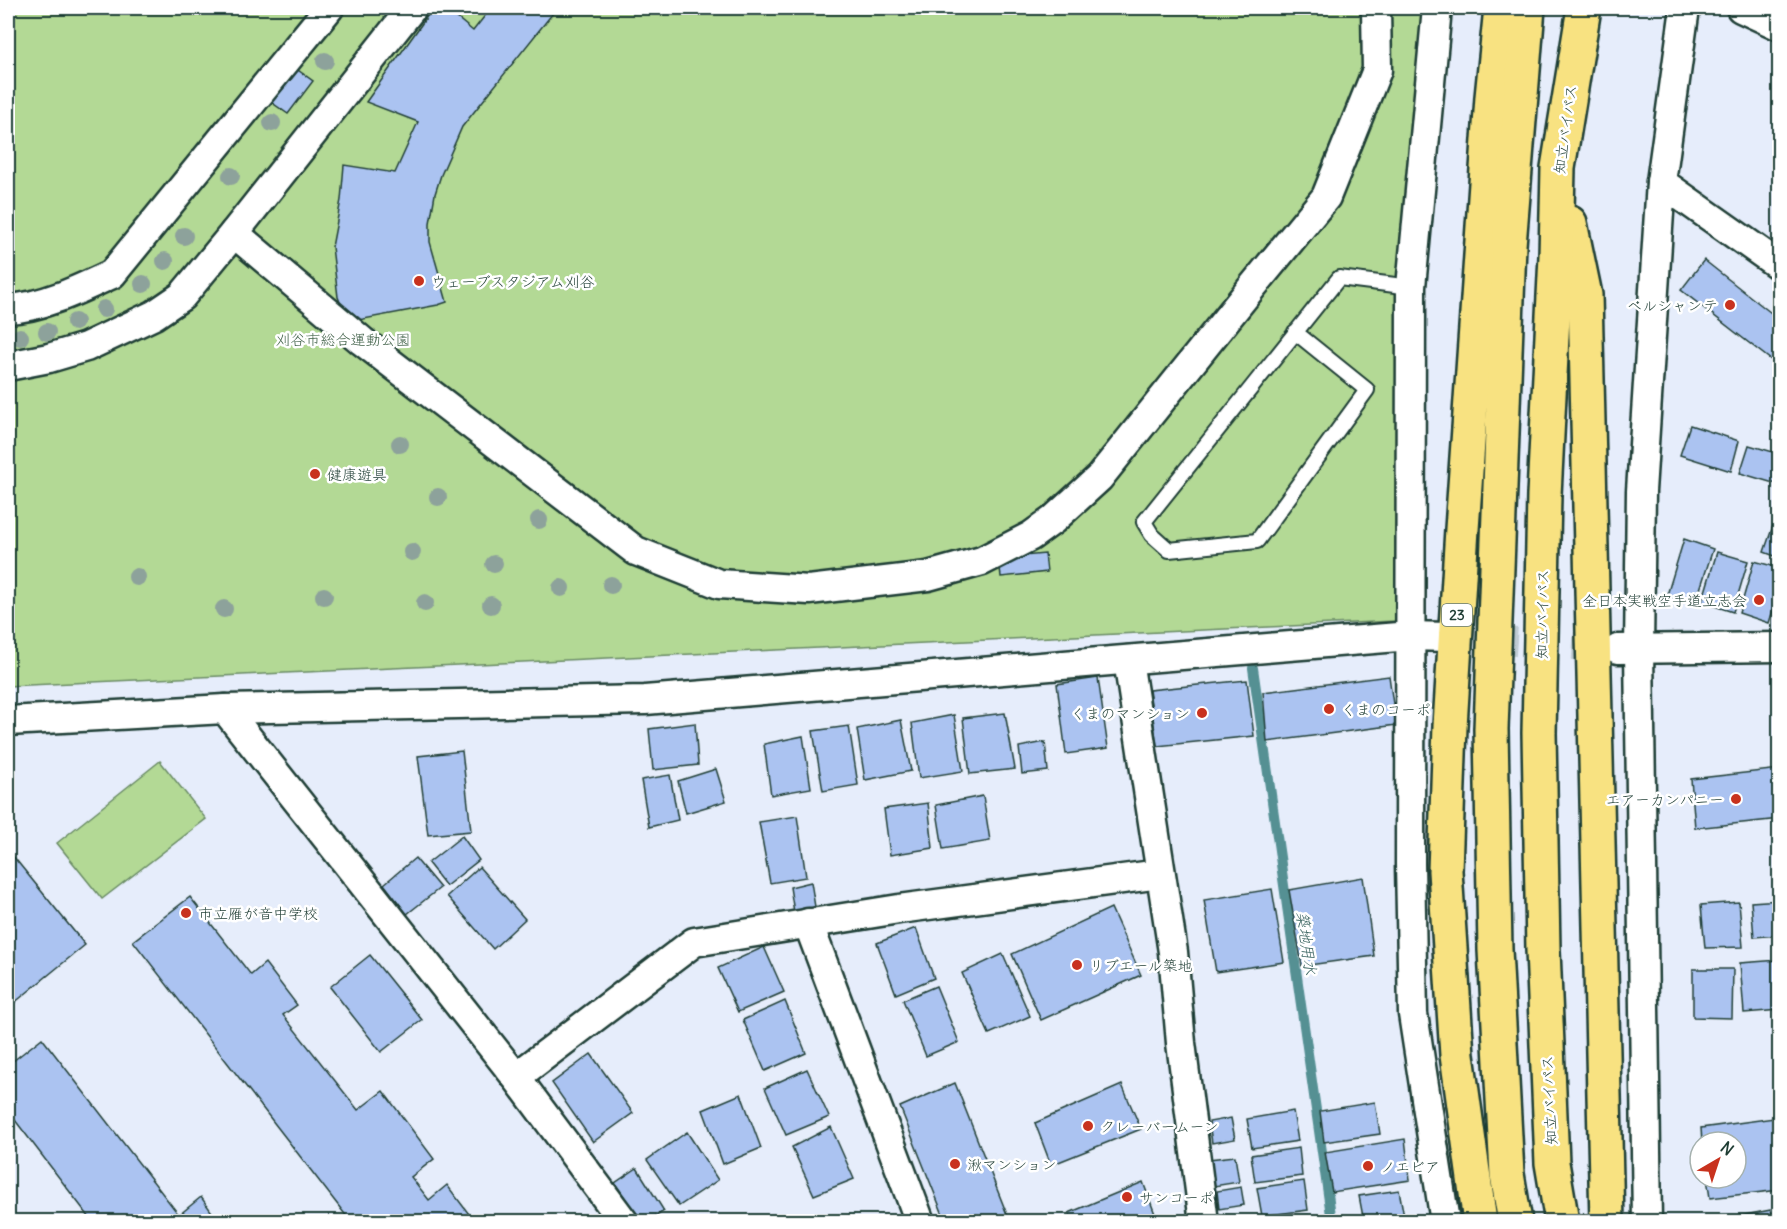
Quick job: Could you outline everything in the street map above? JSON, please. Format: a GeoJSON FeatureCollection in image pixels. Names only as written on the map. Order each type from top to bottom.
{"type":"FeatureCollection","features":[{"type":"Feature","properties":{"kind":"highway","name":"23"},"geometry":{"type":"LineString","coordinates":[[1480,1221],[1457,1055],[1445,871],[1450,726],[1461,541],[1492,97],[1501,8]]}},
{"type":"Feature","properties":{"kind":"highway"},"geometry":{"type":"LineString","coordinates":[[1515,1221],[1508,1174],[1495,950],[1491,729],[1509,245],[1528,8]]}},
{"type":"Feature","properties":{"kind":"highway","name":"知立バイパス"},"geometry":{"type":"LineString","coordinates":[[1562,1221],[1552,1164],[1543,950],[1539,733],[1544,495],[1558,168],[1584,8]]}},
{"type":"Feature","properties":{"kind":"highway"},"geometry":{"type":"LineString","coordinates":[[1558,168],[1585,294],[1607,1221]]}},
{"type":"Feature","properties":{"kind":"street"},"geometry":{"type":"LineString","coordinates":[[8,309],[49,300],[83,288],[112,274],[329,8]]}},
{"type":"Feature","properties":{"kind":"street"},"geometry":{"type":"LineString","coordinates":[[8,366],[49,358],[86,347],[154,315],[182,296],[412,8]]}},
{"type":"Feature","properties":{"kind":"street"},"geometry":{"type":"LineString","coordinates":[[234,233],[362,340],[636,551],[719,584],[808,590],[928,576],[982,561],[1031,536],[1053,520],[1099,478],[1326,197],[1377,70],[1376,8]]}},
{"type":"Feature","properties":{"kind":"street"},"geometry":{"type":"LineString","coordinates":[[1437,8],[1411,287],[1410,636],[1413,1014],[1445,1221]]}},
{"type":"Feature","properties":{"kind":"street"},"geometry":{"type":"LineString","coordinates":[[1647,1221],[1628,649],[1641,491],[1661,182],[1686,8]]}},
{"type":"Feature","properties":{"kind":"street"},"geometry":{"type":"LineString","coordinates":[[1741,8],[1779,26]]}},
{"type":"Feature","properties":{"kind":"street"},"geometry":{"type":"LineString","coordinates":[[1661,182],[1779,266]]}},
{"type":"Feature","properties":{"kind":"street"},"geometry":{"type":"LineString","coordinates":[[8,721],[225,709],[645,700],[1410,636],[1447,637]]}},
{"type":"Feature","properties":{"kind":"street"},"geometry":{"type":"LineString","coordinates":[[1628,649],[1779,647]]}},
{"type":"Feature","properties":{"kind":"street"},"geometry":{"type":"LineString","coordinates":[[1128,660],[1173,952],[1181,1042],[1204,1221]]}},
{"type":"Feature","properties":{"kind":"street"},"geometry":{"type":"LineString","coordinates":[[225,709],[516,1077],[624,1221]]}},
{"type":"Feature","properties":{"kind":"street"},"geometry":{"type":"LineString","coordinates":[[516,1077],[694,942],[899,909],[1160,874]]}},
{"type":"Feature","properties":{"kind":"street"},"geometry":{"type":"LineString","coordinates":[[808,923],[920,1221]]}},
{"type":"Feature","properties":{"kind":"lane"},"geometry":{"type":"LineString","coordinates":[[1295,332],[1367,390],[1257,542],[1169,550],[1152,535],[1144,522],[1295,332],[1339,278],[1411,287]]}},
{"type":"Feature","properties":{"kind":"green space","name":"刈谷市総合運動公園"},"geometry":{"type":"Polygon","coordinates":[[[8,8],[1427,8],[1401,309],[1395,621],[8,686],[8,8]]]}},
{"type":"Feature","properties":{"kind":"green space"},"geometry":{"type":"Polygon","coordinates":[[[160,761],[206,819],[102,899],[57,843],[160,761]]]}},
{"type":"Feature","properties":{"kind":"building"},"geometry":{"type":"Polygon","coordinates":[[[433,8],[445,8],[473,31],[491,8],[557,8],[462,127],[441,175],[430,223],[430,242],[447,302],[348,322],[338,297],[332,247],[341,200],[344,165],[395,173],[418,122],[366,102],[433,8]]]}},
{"type":"Feature","properties":{"kind":"building"},"geometry":{"type":"Polygon","coordinates":[[[295,68],[313,81],[288,114],[271,102],[295,68]]]}},
{"type":"Feature","properties":{"kind":"building","name":"ベルシャンテ"},"geometry":{"type":"Polygon","coordinates":[[[1704,260],[1780,320],[1780,367],[1681,290],[1704,260]]]}},
{"type":"Feature","properties":{"kind":"building"},"geometry":{"type":"Polygon","coordinates":[[[1690,425],[1739,441],[1731,471],[1680,455],[1690,425]]]}},
{"type":"Feature","properties":{"kind":"building"},"geometry":{"type":"Polygon","coordinates":[[[1749,445],[1780,454],[1780,485],[1740,473],[1749,445]]]}},
{"type":"Feature","properties":{"kind":"building"},"geometry":{"type":"Polygon","coordinates":[[[1778,511],[1780,512],[1780,558],[1764,552],[1778,511]]]}},
{"type":"Feature","properties":{"kind":"building"},"geometry":{"type":"Polygon","coordinates":[[[1684,539],[1713,549],[1695,605],[1667,595],[1684,539]]]}},
{"type":"Feature","properties":{"kind":"building"},"geometry":{"type":"Polygon","coordinates":[[[1717,552],[1748,561],[1733,612],[1702,602],[1717,552]]]}},
{"type":"Feature","properties":{"kind":"building"},"geometry":{"type":"Polygon","coordinates":[[[1045,554],[1047,572],[1001,577],[999,558],[1045,554]]]}},
{"type":"Feature","properties":{"kind":"building","name":"全日本実戦空手道立志会"},"geometry":{"type":"Polygon","coordinates":[[[1754,561],[1780,568],[1780,588],[1769,623],[1739,613],[1754,561]]]}},
{"type":"Feature","properties":{"kind":"building","name":"くまのコーポ"},"geometry":{"type":"Polygon","coordinates":[[[1389,676],[1396,725],[1267,742],[1263,692],[1389,676]]]}},
{"type":"Feature","properties":{"kind":"building"},"geometry":{"type":"Polygon","coordinates":[[[1098,678],[1108,748],[1066,754],[1057,684],[1098,678]]]}},
{"type":"Feature","properties":{"kind":"building","name":"くまのマンション"},"geometry":{"type":"Polygon","coordinates":[[[1247,680],[1254,736],[1157,746],[1149,690],[1247,680]]]}},
{"type":"Feature","properties":{"kind":"building"},"geometry":{"type":"Polygon","coordinates":[[[1005,713],[1015,769],[970,774],[963,718],[1005,713]]]}},
{"type":"Feature","properties":{"kind":"building"},"geometry":{"type":"Polygon","coordinates":[[[954,715],[963,771],[919,778],[912,723],[954,715]]]}},
{"type":"Feature","properties":{"kind":"building"},"geometry":{"type":"Polygon","coordinates":[[[901,720],[911,771],[865,780],[857,729],[901,720]]]}},
{"type":"Feature","properties":{"kind":"building"},"geometry":{"type":"Polygon","coordinates":[[[695,723],[698,765],[653,770],[649,729],[695,723]]]}},
{"type":"Feature","properties":{"kind":"building"},"geometry":{"type":"Polygon","coordinates":[[[849,726],[858,785],[823,791],[813,731],[849,726]]]}},
{"type":"Feature","properties":{"kind":"building"},"geometry":{"type":"Polygon","coordinates":[[[803,736],[811,788],[771,795],[764,744],[803,736]]]}},
{"type":"Feature","properties":{"kind":"building"},"geometry":{"type":"Polygon","coordinates":[[[1045,742],[1048,771],[1022,774],[1019,747],[1045,742]]]}},
{"type":"Feature","properties":{"kind":"building"},"geometry":{"type":"Polygon","coordinates":[[[462,751],[471,831],[428,835],[418,756],[462,751]]]}},
{"type":"Feature","properties":{"kind":"building"},"geometry":{"type":"Polygon","coordinates":[[[716,769],[726,801],[686,813],[678,781],[716,769]]]}},
{"type":"Feature","properties":{"kind":"building","name":"エアーカンパニー"},"geometry":{"type":"Polygon","coordinates":[[[1780,769],[1780,819],[1695,828],[1691,779],[1780,769]]]}},
{"type":"Feature","properties":{"kind":"building"},"geometry":{"type":"Polygon","coordinates":[[[670,775],[678,820],[649,827],[641,780],[670,775]]]}},
{"type":"Feature","properties":{"kind":"building"},"geometry":{"type":"Polygon","coordinates":[[[983,796],[990,841],[943,849],[936,805],[983,796]]]}},
{"type":"Feature","properties":{"kind":"building"},"geometry":{"type":"Polygon","coordinates":[[[928,803],[933,848],[890,855],[884,809],[928,803]]]}},
{"type":"Feature","properties":{"kind":"building"},"geometry":{"type":"Polygon","coordinates":[[[797,816],[806,877],[770,883],[759,822],[797,816]]]}},
{"type":"Feature","properties":{"kind":"building"},"geometry":{"type":"Polygon","coordinates":[[[462,836],[479,860],[446,886],[428,863],[462,836]]]}},
{"type":"Feature","properties":{"kind":"building"},"geometry":{"type":"Polygon","coordinates":[[[8,850],[85,945],[8,1008],[8,850]]]}},
{"type":"Feature","properties":{"kind":"building"},"geometry":{"type":"Polygon","coordinates":[[[415,858],[440,888],[407,914],[384,884],[415,858]]]}},
{"type":"Feature","properties":{"kind":"building"},"geometry":{"type":"Polygon","coordinates":[[[479,867],[525,919],[493,949],[447,896],[479,867]]]}},
{"type":"Feature","properties":{"kind":"building"},"geometry":{"type":"Polygon","coordinates":[[[1363,877],[1374,956],[1302,966],[1289,890],[1363,877]]]}},
{"type":"Feature","properties":{"kind":"building"},"geometry":{"type":"Polygon","coordinates":[[[811,882],[815,907],[794,912],[790,887],[811,882]]]}},
{"type":"Feature","properties":{"kind":"building"},"geometry":{"type":"Polygon","coordinates":[[[1272,889],[1284,962],[1216,972],[1204,900],[1272,889]]]}},
{"type":"Feature","properties":{"kind":"building"},"geometry":{"type":"Polygon","coordinates":[[[190,897],[251,975],[265,963],[297,1005],[283,1015],[358,1110],[383,1091],[434,1159],[411,1177],[429,1200],[447,1185],[475,1222],[351,1222],[133,941],[190,897]]]}},
{"type":"Feature","properties":{"kind":"building"},"geometry":{"type":"Polygon","coordinates":[[[1780,900],[1780,935],[1754,937],[1751,902],[1780,900]]]}},
{"type":"Feature","properties":{"kind":"building"},"geometry":{"type":"Polygon","coordinates":[[[1739,902],[1743,947],[1705,948],[1701,905],[1739,902]]]}},
{"type":"Feature","properties":{"kind":"building","name":"リブエール築地"},"geometry":{"type":"Polygon","coordinates":[[[1111,908],[1141,975],[1041,1020],[1012,954],[1111,908]]]}},
{"type":"Feature","properties":{"kind":"building"},"geometry":{"type":"Polygon","coordinates":[[[916,928],[934,978],[896,994],[877,943],[916,928]]]}},
{"type":"Feature","properties":{"kind":"building"},"geometry":{"type":"Polygon","coordinates":[[[764,947],[784,992],[738,1012],[718,968],[764,947]]]}},
{"type":"Feature","properties":{"kind":"building"},"geometry":{"type":"Polygon","coordinates":[[[1003,954],[1030,1016],[989,1034],[962,973],[1003,954]]]}},
{"type":"Feature","properties":{"kind":"building"},"geometry":{"type":"Polygon","coordinates":[[[370,955],[422,1020],[381,1052],[330,987],[370,955]]]}},
{"type":"Feature","properties":{"kind":"building"},"geometry":{"type":"Polygon","coordinates":[[[1779,960],[1780,1010],[1744,1013],[1740,963],[1779,960]]]}},
{"type":"Feature","properties":{"kind":"building"},"geometry":{"type":"Polygon","coordinates":[[[1693,969],[1733,969],[1732,1018],[1693,1017],[1693,969]]]}},
{"type":"Feature","properties":{"kind":"building"},"geometry":{"type":"Polygon","coordinates":[[[936,986],[959,1042],[926,1056],[903,1000],[936,986]]]}},
{"type":"Feature","properties":{"kind":"building"},"geometry":{"type":"Polygon","coordinates":[[[785,1001],[806,1053],[765,1071],[743,1020],[785,1001]]]}},
{"type":"Feature","properties":{"kind":"building"},"geometry":{"type":"Polygon","coordinates":[[[42,1038],[179,1215],[201,1197],[219,1222],[93,1222],[8,1111],[8,1065],[42,1038]]]}},
{"type":"Feature","properties":{"kind":"building"},"geometry":{"type":"Polygon","coordinates":[[[591,1054],[633,1113],[593,1142],[552,1083],[591,1054]]]}},
{"type":"Feature","properties":{"kind":"building"},"geometry":{"type":"Polygon","coordinates":[[[807,1069],[829,1117],[786,1135],[765,1088],[807,1069]]]}},
{"type":"Feature","properties":{"kind":"building","name":"湫マンション"},"geometry":{"type":"Polygon","coordinates":[[[955,1083],[1010,1222],[946,1222],[900,1107],[955,1083]]]}},
{"type":"Feature","properties":{"kind":"building","name":"クレーバームーン"},"geometry":{"type":"Polygon","coordinates":[[[1122,1085],[1141,1129],[1051,1165],[1035,1123],[1122,1085]]]}},
{"type":"Feature","properties":{"kind":"building"},"geometry":{"type":"Polygon","coordinates":[[[741,1094],[761,1148],[723,1164],[703,1110],[741,1094]]]}},
{"type":"Feature","properties":{"kind":"building"},"geometry":{"type":"Polygon","coordinates":[[[1375,1102],[1380,1134],[1324,1142],[1320,1111],[1375,1102]]]}},
{"type":"Feature","properties":{"kind":"building"},"geometry":{"type":"Polygon","coordinates":[[[1293,1111],[1298,1141],[1252,1148],[1247,1119],[1293,1111]]]}},
{"type":"Feature","properties":{"kind":"building"},"geometry":{"type":"Polygon","coordinates":[[[1231,1118],[1235,1139],[1212,1143],[1209,1122],[1231,1118]]]}},
{"type":"Feature","properties":{"kind":"building"},"geometry":{"type":"Polygon","coordinates":[[[1774,1118],[1780,1160],[1780,1190],[1710,1198],[1709,1190],[1748,1190],[1748,1130],[1701,1130],[1701,1128],[1774,1118]]]}},
{"type":"Feature","properties":{"kind":"building"},"geometry":{"type":"Polygon","coordinates":[[[831,1127],[854,1179],[814,1195],[792,1147],[831,1127]]]}},
{"type":"Feature","properties":{"kind":"building"},"geometry":{"type":"Polygon","coordinates":[[[687,1132],[718,1180],[679,1206],[647,1160],[687,1132]]]}},
{"type":"Feature","properties":{"kind":"building","name":"ノエビア"},"geometry":{"type":"Polygon","coordinates":[[[1405,1139],[1410,1180],[1332,1192],[1325,1152],[1405,1139]]]}},
{"type":"Feature","properties":{"kind":"building"},"geometry":{"type":"Polygon","coordinates":[[[1299,1148],[1302,1176],[1255,1182],[1251,1155],[1299,1148]]]}},
{"type":"Feature","properties":{"kind":"building"},"geometry":{"type":"Polygon","coordinates":[[[1235,1156],[1239,1182],[1214,1186],[1209,1159],[1235,1156]]]}},
{"type":"Feature","properties":{"kind":"building"},"geometry":{"type":"Polygon","coordinates":[[[637,1168],[664,1211],[647,1222],[641,1222],[615,1183],[637,1168]]]}},
{"type":"Feature","properties":{"kind":"building"},"geometry":{"type":"Polygon","coordinates":[[[1304,1181],[1308,1210],[1262,1216],[1257,1188],[1304,1181]]]}},
{"type":"Feature","properties":{"kind":"building","name":"サンコーポ"},"geometry":{"type":"Polygon","coordinates":[[[1143,1182],[1158,1222],[1073,1222],[1069,1213],[1143,1182]]]}},
{"type":"Feature","properties":{"kind":"building"},"geometry":{"type":"Polygon","coordinates":[[[1241,1187],[1244,1205],[1219,1209],[1217,1191],[1241,1187]]]}},
{"type":"Feature","properties":{"kind":"building"},"geometry":{"type":"Polygon","coordinates":[[[1399,1190],[1405,1222],[1364,1222],[1359,1196],[1399,1190]]]}},
{"type":"Feature","properties":{"kind":"building"},"geometry":{"type":"Polygon","coordinates":[[[1771,1210],[1773,1222],[1735,1222],[1734,1217],[1771,1210]]]}},
{"type":"Feature","properties":{"kind":"building"},"geometry":{"type":"Polygon","coordinates":[[[1308,1215],[1309,1222],[1270,1222],[1308,1215]]]}},
{"type":"Feature","properties":{"kind":"waterway","name":"築地用水"},"geometry":{"type":"LineString","coordinates":[[1253,668],[1332,1222]]}},
{"type":"Feature","properties":{"kind":"tunnel"},"geometry":{"type":"LineString","coordinates":[[1447,637],[1615,649]]}},
{"type":"Feature","properties":{"kind":"place","name":"ウェーブスタジアム刈谷"},"geometry":{"type":"Point","coordinates":[419,281]}},
{"type":"Feature","properties":{"kind":"place","name":"ベルシャンテ"},"geometry":{"type":"Point","coordinates":[1730,305]}},
{"type":"Feature","properties":{"kind":"place","name":"健康遊具"},"geometry":{"type":"Point","coordinates":[315,474]}},
{"type":"Feature","properties":{"kind":"place","name":"全日本実戦空手道立志会"},"geometry":{"type":"Point","coordinates":[1759,600]}},
{"type":"Feature","properties":{"kind":"place","name":"くまのコーポ"},"geometry":{"type":"Point","coordinates":[1329,709]}},
{"type":"Feature","properties":{"kind":"place","name":"くまのマンション"},"geometry":{"type":"Point","coordinates":[1202,713]}},
{"type":"Feature","properties":{"kind":"place","name":"エアーカンパニー"},"geometry":{"type":"Point","coordinates":[1736,799]}},
{"type":"Feature","properties":{"kind":"place","name":"市立雁が音中学校"},"geometry":{"type":"Point","coordinates":[186,913]}},
{"type":"Feature","properties":{"kind":"place","name":"リブエール築地"},"geometry":{"type":"Point","coordinates":[1077,965]}},
{"type":"Feature","properties":{"kind":"place","name":"クレーバームーン"},"geometry":{"type":"Point","coordinates":[1088,1126]}},
{"type":"Feature","properties":{"kind":"place","name":"湫マンション"},"geometry":{"type":"Point","coordinates":[955,1164]}},
{"type":"Feature","properties":{"kind":"place","name":"ノエビア"},"geometry":{"type":"Point","coordinates":[1368,1166]}},
{"type":"Feature","properties":{"kind":"place","name":"サンコーポ"},"geometry":{"type":"Point","coordinates":[1127,1197]}}]}
